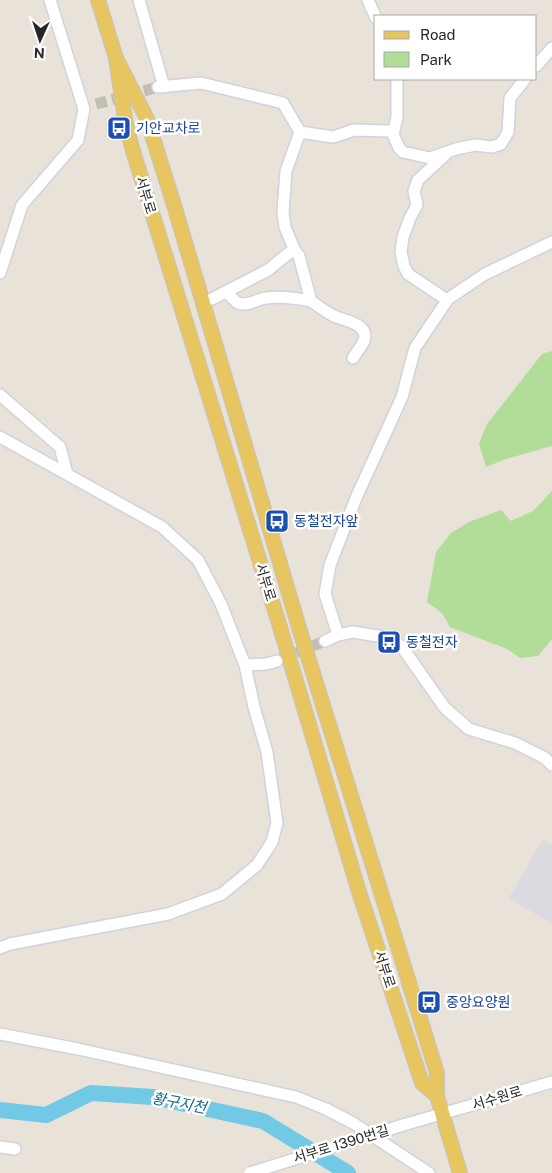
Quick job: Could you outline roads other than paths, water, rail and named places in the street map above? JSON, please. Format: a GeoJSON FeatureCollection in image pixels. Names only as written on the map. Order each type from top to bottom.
{"type":"FeatureCollection","features":[{"type":"Feature","properties":{"kind":"main road","name":"서부로"},"geometry":{"type":"LineString","coordinates":[[98,0],[116,58],[126,125],[133,151],[280,627],[359,892],[422,1083],[437,1096]]}},
{"type":"Feature","properties":{"kind":"main road","name":"서부로"},"geometry":{"type":"LineString","coordinates":[[116,58],[147,119],[300,631],[437,1073],[437,1096],[460,1173]]}},
{"type":"Feature","properties":{"kind":"street"},"geometry":{"type":"LineString","coordinates":[[0,274],[22,205],[78,140],[84,109],[50,0]]}},
{"type":"Feature","properties":{"kind":"street"},"geometry":{"type":"LineString","coordinates":[[139,0],[161,87],[201,83],[284,103],[300,132],[286,170],[283,212],[284,227],[299,256],[310,300]]}},
{"type":"Feature","properties":{"kind":"street"},"geometry":{"type":"LineString","coordinates":[[368,0],[375,15]]}},
{"type":"Feature","properties":{"kind":"street"},"geometry":{"type":"LineString","coordinates":[[537,65],[552,48]]}},
{"type":"Feature","properties":{"kind":"street"},"geometry":{"type":"LineString","coordinates":[[397,80],[397,117],[393,134],[398,148],[403,152],[430,158],[475,145],[492,147],[501,144],[508,132],[510,98],[524,80]]}},
{"type":"Feature","properties":{"kind":"street"},"geometry":{"type":"LineString","coordinates":[[84,109],[96,104]]}},
{"type":"Feature","properties":{"kind":"street"},"geometry":{"type":"LineString","coordinates":[[300,132],[333,137],[354,130],[388,131],[393,134]]}},
{"type":"Feature","properties":{"kind":"street"},"geometry":{"type":"LineString","coordinates":[[447,300],[408,274],[401,252],[407,225],[418,205],[414,191],[418,180],[448,153]]}},
{"type":"Feature","properties":{"kind":"street"},"geometry":{"type":"LineString","coordinates":[[338,635],[326,594],[330,565],[356,498],[402,397],[415,348],[447,300],[485,274],[552,242]]}},
{"type":"Feature","properties":{"kind":"street"},"geometry":{"type":"LineString","coordinates":[[202,301],[212,299],[227,292],[268,270],[294,249]]}},
{"type":"Feature","properties":{"kind":"street"},"geometry":{"type":"LineString","coordinates":[[227,292],[238,303],[242,304],[266,298],[310,300],[335,316],[359,325],[365,334],[364,341],[352,358]]}},
{"type":"Feature","properties":{"kind":"street"},"geometry":{"type":"LineString","coordinates":[[0,395],[60,447],[67,474]]}},
{"type":"Feature","properties":{"kind":"street"},"geometry":{"type":"LineString","coordinates":[[0,437],[162,528],[198,560],[221,604],[244,665],[267,752],[277,823],[272,842],[256,865],[222,894],[168,914],[10,944],[0,948]]}},
{"type":"Feature","properties":{"kind":"street"},"geometry":{"type":"LineString","coordinates":[[325,641],[338,635],[353,632],[390,638],[402,647],[445,708],[469,729],[515,743],[545,758],[552,765]]}},
{"type":"Feature","properties":{"kind":"street"},"geometry":{"type":"LineString","coordinates":[[244,665],[266,664],[277,660]]}},
{"type":"Feature","properties":{"kind":"street"},"geometry":{"type":"LineString","coordinates":[[0,1034],[78,1049],[296,1098],[354,1122],[429,1173]]}},
{"type":"Feature","properties":{"kind":"street","name":"서수원로"},"geometry":{"type":"LineString","coordinates":[[403,1125],[552,1082]]}},
{"type":"Feature","properties":{"kind":"street","name":"서부로 1390번길"},"geometry":{"type":"LineString","coordinates":[[250,1173],[403,1125]]}},
{"type":"Feature","properties":{"kind":"street"},"geometry":{"type":"LineString","coordinates":[[0,1146],[15,1148]]}},
{"type":"Feature","properties":{"kind":"waterway","name":"황구지천"},"geometry":{"type":"LineString","coordinates":[[0,1110],[46,1115],[91,1093],[153,1097],[263,1121],[348,1173]]}},
{"type":"Feature","properties":{"kind":"tunnel"},"geometry":{"type":"LineString","coordinates":[[96,104],[158,87]]}},
{"type":"Feature","properties":{"kind":"tunnel"},"geometry":{"type":"LineString","coordinates":[[281,659],[325,641]]}},
{"type":"Feature","properties":{"kind":"place","name":"기안교차로"},"geometry":{"type":"Point","coordinates":[119,128]}},
{"type":"Feature","properties":{"kind":"place","name":"동철전자앞"},"geometry":{"type":"Point","coordinates":[277,521]}},
{"type":"Feature","properties":{"kind":"place","name":"동철전자"},"geometry":{"type":"Point","coordinates":[389,642]}},
{"type":"Feature","properties":{"kind":"place","name":"중앙요양원"},"geometry":{"type":"Point","coordinates":[429,1002]}}]}
